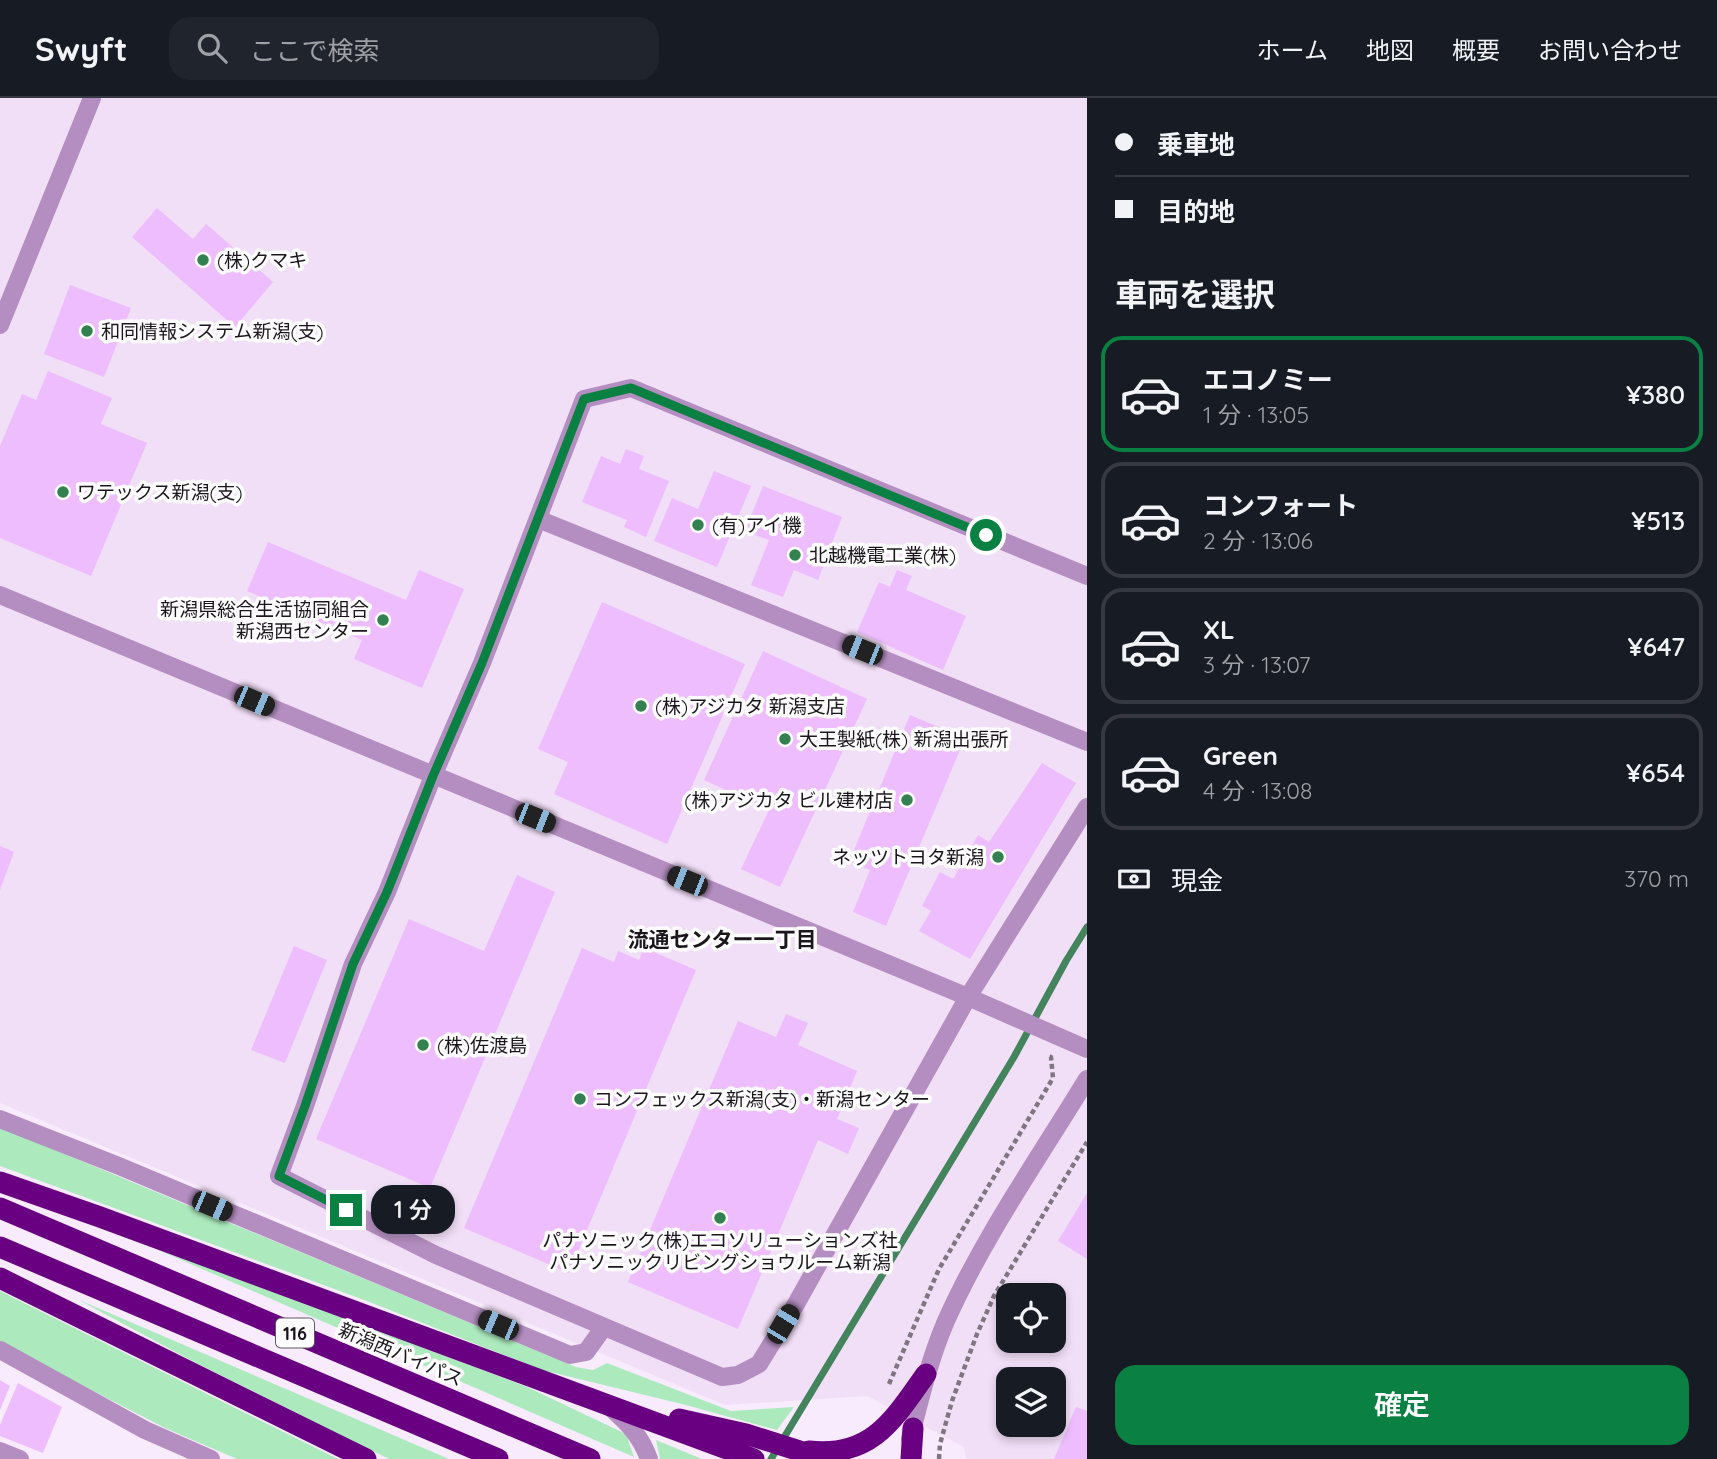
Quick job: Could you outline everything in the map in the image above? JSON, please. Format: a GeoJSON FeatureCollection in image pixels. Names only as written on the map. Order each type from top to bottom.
{"type":"FeatureCollection","features":[{"type":"Feature","properties":{"kind":"highway"},"geometry":{"type":"LineString","coordinates":[[0,1182],[603,1403],[746,1449],[836,1452],[863,1444],[891,1421],[926,1374]]}},
{"type":"Feature","properties":{"kind":"highway","name":"新潟西バイパス"},"geometry":{"type":"LineString","coordinates":[[0,1208],[590,1459]]}},
{"type":"Feature","properties":{"kind":"highway","name":"116"},"geometry":{"type":"LineString","coordinates":[[0,1247],[498,1459]]}},
{"type":"Feature","properties":{"kind":"highway"},"geometry":{"type":"LineString","coordinates":[[0,1278],[366,1459]]}},
{"type":"Feature","properties":{"kind":"highway"},"geometry":{"type":"LineString","coordinates":[[911,1459],[913,1428]]}},
{"type":"Feature","properties":{"kind":"highway"},"geometry":{"type":"LineString","coordinates":[[800,1450],[825,1459]]}},
{"type":"Feature","properties":{"kind":"street"},"geometry":{"type":"LineString","coordinates":[[0,325],[92,98]]}},
{"type":"Feature","properties":{"kind":"street"},"geometry":{"type":"LineString","coordinates":[[1087,576],[631,388],[584,399],[482,663],[387,892],[353,964],[279,1176],[436,1255],[722,1377],[738,1375],[759,1364],[796,1304],[968,997],[1087,807]]}},
{"type":"Feature","properties":{"kind":"street"},"geometry":{"type":"LineString","coordinates":[[538,519],[1087,742]]}},
{"type":"Feature","properties":{"kind":"street"},"geometry":{"type":"LineString","coordinates":[[0,595],[968,997],[1087,1049]]}},
{"type":"Feature","properties":{"kind":"street"},"geometry":{"type":"LineString","coordinates":[[905,1459],[926,1374],[966,1278],[1087,1079]]}},
{"type":"Feature","properties":{"kind":"street"},"geometry":{"type":"LineString","coordinates":[[0,1119],[570,1355],[586,1352],[604,1327]]}},
{"type":"Feature","properties":{"kind":"street"},"geometry":{"type":"LineString","coordinates":[[0,1349],[145,1430],[211,1459]]}},
{"type":"Feature","properties":{"kind":"street"},"geometry":{"type":"LineString","coordinates":[[603,1403],[629,1424],[640,1439],[649,1459]]}},
{"type":"Feature","properties":{"kind":"street"},"geometry":{"type":"LineString","coordinates":[[0,1451],[20,1459]]}},
{"type":"Feature","properties":{"kind":"path"},"geometry":{"type":"LineString","coordinates":[[883,1396],[895,1374],[939,1269],[1053,1078],[1051,1057],[1039,1052]]}},
{"type":"Feature","properties":{"kind":"path"},"geometry":{"type":"LineString","coordinates":[[939,1459],[940,1444],[952,1401],[976,1334],[994,1296],[1087,1142]]}},
{"type":"Feature","properties":{"kind":"shaded area"},"geometry":{"type":"Polygon","coordinates":[[[0,98],[1087,98],[1087,1459],[966,1459],[964,1447],[867,1396],[725,1405],[0,1103],[0,98]]]}},
{"type":"Feature","properties":{"kind":"green space"},"geometry":{"type":"Polygon","coordinates":[[[0,1127],[576,1367],[593,1370],[607,1363],[731,1411],[794,1407],[777,1430],[542,1370],[367,1301],[0,1166],[0,1127]]]}},
{"type":"Feature","properties":{"kind":"green space"},"geometry":{"type":"Polygon","coordinates":[[[108,1228],[525,1386],[626,1434],[634,1457],[108,1228]]]}},
{"type":"Feature","properties":{"kind":"green space"},"geometry":{"type":"Polygon","coordinates":[[[0,1291],[338,1459],[237,1459],[165,1428],[0,1343],[0,1291]]]}},
{"type":"Feature","properties":{"kind":"green space"},"geometry":{"type":"Polygon","coordinates":[[[77,1299],[449,1459],[389,1459],[198,1364],[77,1299]]]}},
{"type":"Feature","properties":{"kind":"green space"},"geometry":{"type":"Polygon","coordinates":[[[656,1440],[702,1459],[660,1459],[656,1440]]]}},
{"type":"Feature","properties":{"kind":"building","name":"(株)クマキ"},"geometry":{"type":"Polygon","coordinates":[[[157,208],[193,239],[206,224],[273,282],[235,327],[132,237],[157,208]]]}},
{"type":"Feature","properties":{"kind":"building","name":"和同情報システム新潟(支)"},"geometry":{"type":"Polygon","coordinates":[[[70,285],[131,308],[104,377],[44,354],[70,285]]]}},
{"type":"Feature","properties":{"kind":"building","name":"ワテックス新潟(支)"},"geometry":{"type":"Polygon","coordinates":[[[48,371],[112,398],[101,424],[147,443],[91,576],[0,538],[0,446],[22,394],[36,400],[48,371]]]}},
{"type":"Feature","properties":{"kind":"building"},"geometry":{"type":"Polygon","coordinates":[[[626,449],[644,456],[639,469],[669,481],[646,537],[624,527],[627,520],[582,502],[601,456],[620,464],[626,449]]]}},
{"type":"Feature","properties":{"kind":"building","name":"(有)アイ機"},"geometry":{"type":"Polygon","coordinates":[[[714,471],[751,486],[717,567],[654,541],[672,498],[698,509],[714,471]]]}},
{"type":"Feature","properties":{"kind":"building","name":"北越機電工業(株)"},"geometry":{"type":"Polygon","coordinates":[[[763,486],[842,517],[818,580],[794,570],[783,597],[751,585],[769,540],[745,531],[763,486]]]}},
{"type":"Feature","properties":{"kind":"building","name":"新潟県総合生活協同組合 新潟西センター"},"geometry":{"type":"Polygon","coordinates":[[[268,542],[406,600],[419,570],[464,589],[422,688],[354,659],[362,640],[247,591],[268,542]]]}},
{"type":"Feature","properties":{"kind":"building"},"geometry":{"type":"Polygon","coordinates":[[[897,570],[912,576],[906,590],[966,616],[943,670],[857,632],[879,582],[890,587],[897,570]]]}},
{"type":"Feature","properties":{"kind":"building","name":"(株)アジカタ 新潟支店"},"geometry":{"type":"Polygon","coordinates":[[[602,602],[745,664],[667,844],[554,794],[568,762],[538,749],[602,602]]]}},
{"type":"Feature","properties":{"kind":"building","name":"大王製紙(株) 新潟出張所"},"geometry":{"type":"Polygon","coordinates":[[[763,651],[867,699],[780,887],[741,869],[769,810],[704,780],[763,651]]]}},
{"type":"Feature","properties":{"kind":"building","name":"(株)アジカタ ビル建材店"},"geometry":{"type":"Polygon","coordinates":[[[910,715],[965,738],[886,926],[853,912],[870,870],[849,862],[910,715]]]}},
{"type":"Feature","properties":{"kind":"building","name":"ネッツトヨタ新潟"},"geometry":{"type":"Polygon","coordinates":[[[1042,763],[1076,783],[970,959],[919,931],[931,911],[922,906],[940,872],[953,879],[978,835],[989,842],[1042,763]]]}},
{"type":"Feature","properties":{"kind":"building"},"geometry":{"type":"Polygon","coordinates":[[[0,846],[14,852],[0,890],[0,846]]]}},
{"type":"Feature","properties":{"kind":"building","name":"(株)佐渡島"},"geometry":{"type":"Polygon","coordinates":[[[517,875],[555,892],[430,1188],[316,1139],[409,919],[484,951],[517,875]]]}},
{"type":"Feature","properties":{"kind":"building"},"geometry":{"type":"Polygon","coordinates":[[[294,946],[327,960],[285,1063],[251,1050],[294,946]]]}},
{"type":"Feature","properties":{"kind":"building","name":"コンフェックス新潟(支)・新潟センター"},"geometry":{"type":"Polygon","coordinates":[[[582,948],[614,962],[618,951],[639,960],[644,948],[696,970],[569,1273],[464,1228],[582,948]]]}},
{"type":"Feature","properties":{"kind":"building","name":"パナソニック(株)エコソリューションズ社 パナソニックリビングショウルーム新潟"},"geometry":{"type":"Polygon","coordinates":[[[786,1014],[808,1023],[798,1045],[857,1071],[837,1119],[859,1128],[848,1154],[818,1140],[738,1329],[628,1282],[738,1021],[776,1037],[786,1014]]]}},
{"type":"Feature","properties":{"kind":"building"},"geometry":{"type":"Polygon","coordinates":[[[1087,1193],[1087,1259],[1058,1241],[1087,1193]]]}},
{"type":"Feature","properties":{"kind":"building"},"geometry":{"type":"Polygon","coordinates":[[[0,1380],[10,1386],[0,1410],[0,1380]]]}},
{"type":"Feature","properties":{"kind":"building"},"geometry":{"type":"Polygon","coordinates":[[[18,1383],[62,1407],[43,1453],[0,1436],[0,1425],[18,1383]]]}},
{"type":"Feature","properties":{"kind":"building"},"geometry":{"type":"Polygon","coordinates":[[[1076,1407],[1087,1411],[1087,1459],[1054,1459],[1063,1437],[1066,1437],[1076,1407]]]}},
{"type":"Feature","properties":{"kind":"waterway"},"geometry":{"type":"LineString","coordinates":[[771,1459],[1014,1057],[1087,927]]}},
{"type":"Feature","properties":{"kind":"place","name":"(株)クマキ"},"geometry":{"type":"Point","coordinates":[203,260]}},
{"type":"Feature","properties":{"kind":"place","name":"和同情報システム新潟(支)"},"geometry":{"type":"Point","coordinates":[87,331]}},
{"type":"Feature","properties":{"kind":"place","name":"ワテックス新潟(支)"},"geometry":{"type":"Point","coordinates":[63,492]}},
{"type":"Feature","properties":{"kind":"place","name":"(有)アイ機"},"geometry":{"type":"Point","coordinates":[698,525]}},
{"type":"Feature","properties":{"kind":"place","name":"北越機電工業(株)"},"geometry":{"type":"Point","coordinates":[795,555]}},
{"type":"Feature","properties":{"kind":"place","name":"新潟県総合生活協同組合 新潟西センター"},"geometry":{"type":"Point","coordinates":[383,620]}},
{"type":"Feature","properties":{"kind":"place","name":"(株)アジカタ 新潟支店"},"geometry":{"type":"Point","coordinates":[641,706]}},
{"type":"Feature","properties":{"kind":"place","name":"大王製紙(株) 新潟出張所"},"geometry":{"type":"Point","coordinates":[785,739]}},
{"type":"Feature","properties":{"kind":"place","name":"(株)アジカタ ビル建材店"},"geometry":{"type":"Point","coordinates":[907,800]}},
{"type":"Feature","properties":{"kind":"place","name":"ネッツトヨタ新潟"},"geometry":{"type":"Point","coordinates":[998,857]}},
{"type":"Feature","properties":{"kind":"place","name":"(株)佐渡島"},"geometry":{"type":"Point","coordinates":[423,1045]}},
{"type":"Feature","properties":{"kind":"place","name":"コンフェックス新潟(支)・新潟センター"},"geometry":{"type":"Point","coordinates":[580,1099]}},
{"type":"Feature","properties":{"kind":"place","name":"パナソニック(株)エコソリューションズ社 パナソニックリビングショウルーム新潟"},"geometry":{"type":"Point","coordinates":[720,1218]}},
{"type":"Feature","properties":{"kind":"district","name":"流通センター一丁目"},"geometry":{"type":"Point","coordinates":[722,939]}},
{"type":"Feature","properties":{"kind":"route"},"geometry":{"type":"LineString","coordinates":[[346,1210],[279,1176],[353,964],[387,892],[404,845],[482,663],[584,399],[631,388],[986,535]]}}]}
